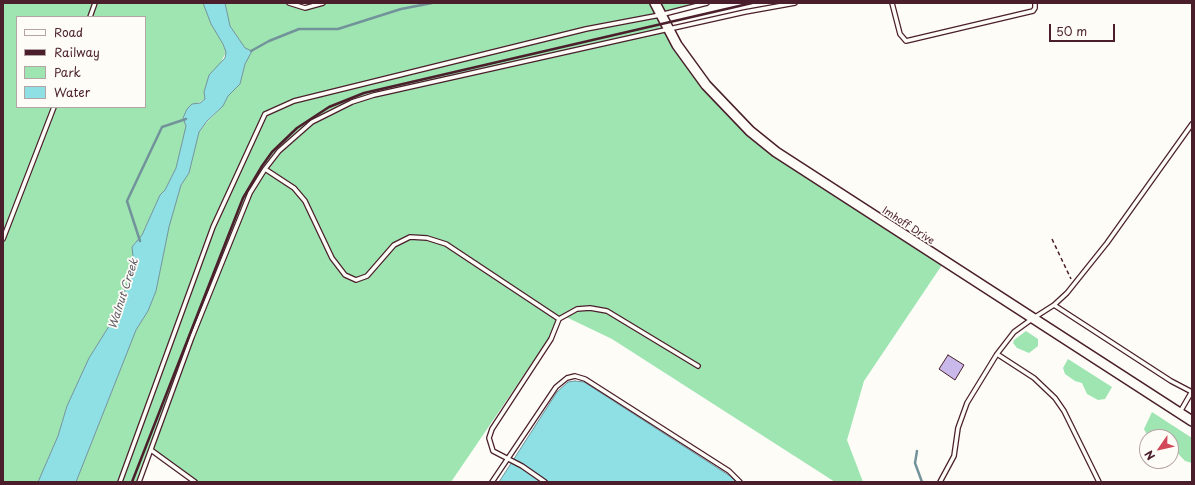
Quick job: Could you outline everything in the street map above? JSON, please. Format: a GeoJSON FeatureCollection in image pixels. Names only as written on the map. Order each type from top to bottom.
{"type":"FeatureCollection","features":[{"type":"Feature","properties":{"kind":"street","name":"Imhoff Drive"},"geometry":{"type":"LineString","coordinates":[[657,9],[668,30],[689,62],[726,108],[750,131],[776,152],[1192,421]]}},
{"type":"Feature","properties":{"kind":"lane"},"geometry":{"type":"LineString","coordinates":[[90,16],[95,3]]}},
{"type":"Feature","properties":{"kind":"lane"},"geometry":{"type":"LineString","coordinates":[[289,3],[305,8],[323,3]]}},
{"type":"Feature","properties":{"kind":"lane"},"geometry":{"type":"LineString","coordinates":[[120,482],[213,227],[265,114],[294,101],[586,29],[657,9],[707,3]]}},
{"type":"Feature","properties":{"kind":"lane"},"geometry":{"type":"LineString","coordinates":[[138,482],[190,344],[250,193],[265,169],[279,151],[312,122],[352,102],[401,89],[795,3]]}},
{"type":"Feature","properties":{"kind":"lane"},"geometry":{"type":"LineString","coordinates":[[892,3],[900,34],[906,41],[1032,11],[1035,8],[1035,3]]}},
{"type":"Feature","properties":{"kind":"lane"},"geometry":{"type":"LineString","coordinates":[[3,239],[54,108]]}},
{"type":"Feature","properties":{"kind":"lane"},"geometry":{"type":"LineString","coordinates":[[940,482],[954,456],[961,416],[974,391],[997,354],[1014,332],[1032,318],[1054,305],[1074,284],[1107,243],[1192,124]]}},
{"type":"Feature","properties":{"kind":"lane"},"geometry":{"type":"LineString","coordinates":[[265,169],[294,188],[305,201],[332,258],[345,275],[356,280],[367,276],[394,245],[410,237],[427,238],[446,244],[559,319]]}},
{"type":"Feature","properties":{"kind":"lane"},"geometry":{"type":"LineString","coordinates":[[1054,305],[1192,392],[1179,413]]}},
{"type":"Feature","properties":{"kind":"lane"},"geometry":{"type":"LineString","coordinates":[[545,482],[508,458],[493,451],[489,438],[492,429],[551,339],[559,319],[577,310],[590,308],[608,310],[698,366]]}},
{"type":"Feature","properties":{"kind":"lane"},"geometry":{"type":"LineString","coordinates":[[997,354],[1034,378],[1055,398],[1068,418],[1099,482]]}},
{"type":"Feature","properties":{"kind":"lane"},"geometry":{"type":"LineString","coordinates":[[492,482],[556,387],[567,378],[575,376],[585,379],[728,471],[740,482]]}},
{"type":"Feature","properties":{"kind":"lane"},"geometry":{"type":"LineString","coordinates":[[151,450],[195,482]]}},
{"type":"Feature","properties":{"kind":"path"},"geometry":{"type":"LineString","coordinates":[[1052,239],[1074,284]]}},
{"type":"Feature","properties":{"kind":"green space"},"geometry":{"type":"Polygon","coordinates":[[[3,3],[203,3],[211,24],[226,52],[220,64],[209,75],[204,92],[205,99],[187,109],[183,118],[186,126],[176,168],[165,190],[160,195],[142,235],[132,247],[133,256],[127,285],[116,315],[89,358],[67,406],[58,436],[38,482],[3,482],[3,3]]]}},
{"type":"Feature","properties":{"kind":"green space"},"geometry":{"type":"Polygon","coordinates":[[[225,3],[289,3],[305,8],[323,3],[707,3],[660,15],[677,45],[750,131],[944,262],[864,381],[847,440],[863,482],[835,482],[612,339],[564,316],[451,482],[195,482],[151,450],[138,482],[76,482],[136,330],[148,311],[156,291],[169,227],[181,185],[189,173],[199,132],[223,106],[227,96],[240,84],[245,64],[252,51],[245,48],[230,26],[225,3]]]}},
{"type":"Feature","properties":{"kind":"green space"},"geometry":{"type":"Polygon","coordinates":[[[1026,331],[1038,339],[1038,346],[1029,353],[1017,348],[1013,343],[1014,340],[1026,331]]]}},
{"type":"Feature","properties":{"kind":"green space"},"geometry":{"type":"Polygon","coordinates":[[[1068,359],[1112,387],[1105,399],[1098,400],[1087,394],[1082,383],[1075,381],[1065,374],[1063,368],[1068,359]]]}},
{"type":"Feature","properties":{"kind":"green space"},"geometry":{"type":"Polygon","coordinates":[[[1152,412],[1178,429],[1144,429],[1152,412]]]}},
{"type":"Feature","properties":{"kind":"green space"},"geometry":{"type":"Polygon","coordinates":[[[1179,430],[1192,438],[1192,463],[1185,461],[1179,455],[1179,430]]]}},
{"type":"Feature","properties":{"kind":"water"},"geometry":{"type":"Polygon","coordinates":[[[203,3],[225,3],[230,26],[245,48],[252,51],[245,64],[240,84],[228,96],[223,106],[207,121],[199,132],[189,173],[181,185],[169,227],[156,291],[148,311],[136,330],[76,482],[38,482],[58,436],[67,406],[89,358],[116,315],[127,285],[133,256],[132,247],[142,235],[160,195],[165,190],[176,168],[186,126],[183,118],[187,109],[192,104],[200,103],[205,99],[204,92],[209,75],[225,58],[226,52],[223,44],[211,24],[203,3]]]}},
{"type":"Feature","properties":{"kind":"water"},"geometry":{"type":"Polygon","coordinates":[[[568,382],[584,382],[730,476],[736,482],[499,482],[557,392],[568,382]]]}},
{"type":"Feature","properties":{"kind":"building"},"geometry":{"type":"Polygon","coordinates":[[[948,355],[964,365],[955,380],[939,369],[948,355]]]}},
{"type":"Feature","properties":{"kind":"waterway"},"geometry":{"type":"LineString","coordinates":[[251,51],[269,41],[299,29],[338,29],[401,9],[432,3]]}},
{"type":"Feature","properties":{"kind":"waterway","name":"Walnut Creek"},"geometry":{"type":"LineString","coordinates":[[140,241],[127,201],[162,127],[186,119]]}},
{"type":"Feature","properties":{"kind":"waterway"},"geometry":{"type":"LineString","coordinates":[[917,451],[915,463],[922,482]]}},
{"type":"Feature","properties":{"kind":"railway"},"geometry":{"type":"LineString","coordinates":[[132,482],[243,198],[272,152],[297,128],[329,107],[364,93],[752,3]]}}]}
